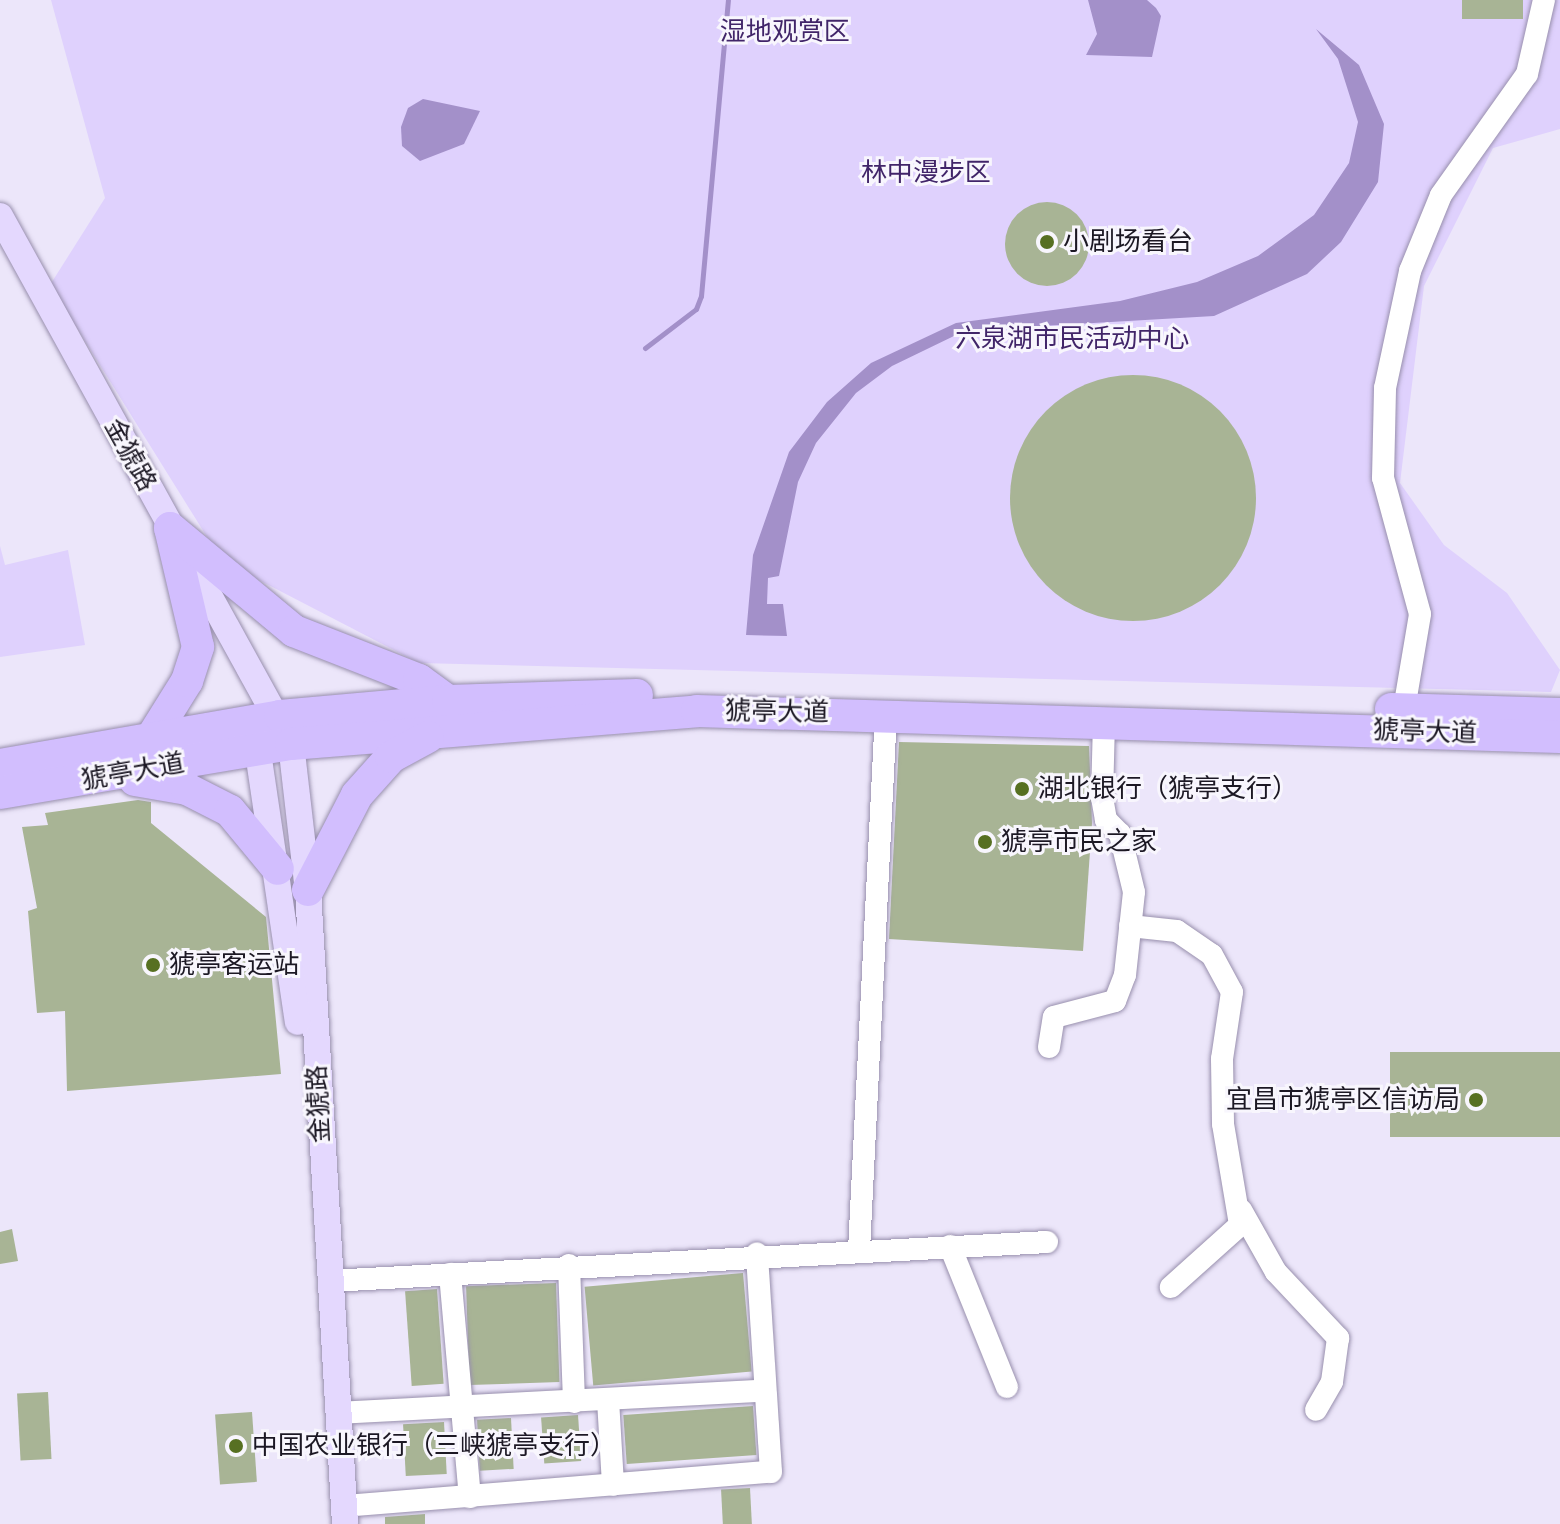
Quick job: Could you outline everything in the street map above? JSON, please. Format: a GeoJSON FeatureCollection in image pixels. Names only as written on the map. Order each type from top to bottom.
{"type":"FeatureCollection","features":[{"type":"Feature","properties":{"kind":"highway"},"geometry":{"type":"LineString","coordinates":[[170,528],[294,631],[419,680],[444,716],[391,757],[357,795],[308,890]]}},
{"type":"Feature","properties":{"kind":"highway"},"geometry":{"type":"LineString","coordinates":[[152,737],[187,681],[198,647],[170,528]]}},
{"type":"Feature","properties":{"kind":"highway","name":"猇亭大道"},"geometry":{"type":"LineString","coordinates":[[0,765],[152,737],[269,725],[444,716],[734,692],[1560,714]]}},
{"type":"Feature","properties":{"kind":"highway","name":"猇亭大道"},"geometry":{"type":"LineString","coordinates":[[444,716],[697,711],[886,713],[1560,737]]}},
{"type":"Feature","properties":{"kind":"highway","name":"猇亭大道"},"geometry":{"type":"LineString","coordinates":[[0,793],[84,781],[269,725]]}},
{"type":"Feature","properties":{"kind":"highway"},"geometry":{"type":"LineString","coordinates":[[84,781],[157,781],[209,799],[248,830],[278,869]]}},
{"type":"Feature","properties":{"kind":"main road","name":"金猇路"},"geometry":{"type":"LineString","coordinates":[[0,216],[170,528],[269,725],[308,890],[338,1413],[339,1518]]}},
{"type":"Feature","properties":{"kind":"main road","name":"金猇路"},"geometry":{"type":"LineString","coordinates":[[269,725],[278,869],[296,996],[339,1518]]}},
{"type":"Feature","properties":{"kind":"street"},"geometry":{"type":"LineString","coordinates":[[1404,709],[1420,614],[1383,478],[1385,388],[1410,271],[1436,208],[1527,74],[1544,0]]}},
{"type":"Feature","properties":{"kind":"street"},"geometry":{"type":"LineString","coordinates":[[859,1250],[886,713]]}},
{"type":"Feature","properties":{"kind":"street"},"geometry":{"type":"LineString","coordinates":[[1049,1047],[1054,1017],[1115,1001],[1130,926],[1134,892],[1120,834],[1106,820],[1102,798],[1104,721]]}},
{"type":"Feature","properties":{"kind":"street"},"geometry":{"type":"LineString","coordinates":[[1130,926],[1177,931],[1227,974],[1232,992],[1222,1059],[1223,1124],[1241,1210],[1240,1225],[1224,1243],[1171,1287]]}},
{"type":"Feature","properties":{"kind":"street"},"geometry":{"type":"LineString","coordinates":[[1241,1210],[1276,1272],[1338,1338],[1332,1382],[1316,1410]]}},
{"type":"Feature","properties":{"kind":"street"},"geometry":{"type":"LineString","coordinates":[[330,1281],[757,1253],[1047,1242]]}},
{"type":"Feature","properties":{"kind":"street"},"geometry":{"type":"LineString","coordinates":[[950,1246],[1007,1387]]}},
{"type":"Feature","properties":{"kind":"street"},"geometry":{"type":"LineString","coordinates":[[339,1518],[470,1497],[771,1472],[757,1253]]}},
{"type":"Feature","properties":{"kind":"street"},"geometry":{"type":"LineString","coordinates":[[569,1265],[574,1402]]}},
{"type":"Feature","properties":{"kind":"street"},"geometry":{"type":"LineString","coordinates":[[450,1274],[470,1497]]}},
{"type":"Feature","properties":{"kind":"street"},"geometry":{"type":"LineString","coordinates":[[338,1413],[462,1409],[764,1391]]}},
{"type":"Feature","properties":{"kind":"street"},"geometry":{"type":"LineString","coordinates":[[608,1400],[613,1485]]}},
{"type":"Feature","properties":{"kind":"green space","name":"六泉湖市民活动中心"},"geometry":{"type":"Polygon","coordinates":[[[51,0],[1560,0],[1560,129],[1493,148],[1424,286],[1400,483],[1444,545],[1507,593],[1560,670],[1551,692],[419,663],[222,561],[50,285],[105,198],[51,0]]]}},
{"type":"Feature","properties":{"kind":"green space"},"geometry":{"type":"Polygon","coordinates":[[[0,546],[5,565],[68,550],[85,645],[0,657],[0,546]]]}},
{"type":"Feature","properties":{"kind":"shaded area"},"geometry":{"type":"Polygon","coordinates":[[[1088,0],[1147,0],[1156,8],[1161,16],[1152,57],[1086,55],[1097,34],[1088,0]]]}},
{"type":"Feature","properties":{"kind":"shaded area"},"geometry":{"type":"Polygon","coordinates":[[[1316,29],[1359,65],[1384,124],[1378,182],[1341,242],[1307,274],[1214,316],[991,329],[956,335],[892,366],[856,393],[816,443],[798,482],[779,576],[768,578],[767,604],[783,604],[787,636],[746,635],[753,555],[789,452],[827,402],[871,363],[956,323],[1120,301],[1197,282],[1258,256],[1314,215],[1349,163],[1358,122],[1338,59],[1316,29]]]}},
{"type":"Feature","properties":{"kind":"shaded area"},"geometry":{"type":"Polygon","coordinates":[[[423,99],[480,111],[464,144],[420,161],[402,146],[401,127],[408,108],[423,99]]]}},
{"type":"Feature","properties":{"kind":"building"},"geometry":{"type":"Polygon","coordinates":[[[1462,0],[1523,0],[1523,19],[1462,19],[1462,0]]]}},
{"type":"Feature","properties":{"kind":"building","name":"小剧场看台"},"geometry":{"type":"Polygon","coordinates":[[[1047,202],[1063,205],[1077,214],[1086,228],[1089,244],[1086,260],[1077,274],[1063,283],[1047,286],[1031,283],[1017,274],[1008,260],[1005,244],[1008,228],[1017,214],[1031,205],[1047,202]]]}},
{"type":"Feature","properties":{"kind":"building"},"geometry":{"type":"Polygon","coordinates":[[[1133,375],[1180,385],[1220,411],[1246,451],[1256,498],[1246,545],[1220,585],[1180,611],[1133,621],[1086,611],[1046,585],[1020,545],[1010,498],[1020,451],[1046,411],[1086,385],[1133,375]]]}},
{"type":"Feature","properties":{"kind":"building","name":"猇亭市民之家"},"geometry":{"type":"Polygon","coordinates":[[[899,742],[1089,746],[1092,823],[1083,951],[889,939],[899,742]]]}},
{"type":"Feature","properties":{"kind":"building","name":"猇亭客运站"},"geometry":{"type":"Polygon","coordinates":[[[138,800],[151,802],[151,823],[266,917],[281,1074],[67,1091],[65,1011],[37,1013],[28,911],[37,908],[22,827],[48,825],[45,813],[138,800]]]}},
{"type":"Feature","properties":{"kind":"building","name":"宜昌市猇亭区信访局"},"geometry":{"type":"Polygon","coordinates":[[[1390,1052],[1560,1052],[1560,1137],[1390,1137],[1390,1052]]]}},
{"type":"Feature","properties":{"kind":"building"},"geometry":{"type":"Polygon","coordinates":[[[12,1229],[18,1261],[0,1264],[0,1232],[12,1229]]]}},
{"type":"Feature","properties":{"kind":"building"},"geometry":{"type":"Polygon","coordinates":[[[743,1273],[752,1372],[593,1385],[585,1287],[743,1273]]]}},
{"type":"Feature","properties":{"kind":"building"},"geometry":{"type":"Polygon","coordinates":[[[556,1283],[559,1382],[470,1385],[466,1286],[556,1283]]]}},
{"type":"Feature","properties":{"kind":"building"},"geometry":{"type":"Polygon","coordinates":[[[437,1289],[444,1384],[412,1386],[405,1291],[437,1289]]]}},
{"type":"Feature","properties":{"kind":"building"},"geometry":{"type":"Polygon","coordinates":[[[48,1392],[52,1459],[21,1461],[17,1394],[48,1392]]]}},
{"type":"Feature","properties":{"kind":"building"},"geometry":{"type":"Polygon","coordinates":[[[753,1406],[756,1455],[627,1464],[623,1415],[753,1406]]]}},
{"type":"Feature","properties":{"kind":"building"},"geometry":{"type":"Polygon","coordinates":[[[252,1412],[257,1482],[220,1484],[215,1415],[252,1412]]]}},
{"type":"Feature","properties":{"kind":"building"},"geometry":{"type":"Polygon","coordinates":[[[578,1415],[581,1461],[544,1463],[541,1418],[578,1415]]]}},
{"type":"Feature","properties":{"kind":"building"},"geometry":{"type":"Polygon","coordinates":[[[511,1418],[514,1469],[480,1471],[477,1420],[511,1418]]]}},
{"type":"Feature","properties":{"kind":"building"},"geometry":{"type":"Polygon","coordinates":[[[444,1422],[447,1474],[406,1476],[403,1424],[444,1422]]]}},
{"type":"Feature","properties":{"kind":"building"},"geometry":{"type":"Polygon","coordinates":[[[750,1488],[752,1524],[723,1524],[721,1490],[750,1488]]]}},
{"type":"Feature","properties":{"kind":"building"},"geometry":{"type":"Polygon","coordinates":[[[425,1514],[425,1524],[385,1524],[385,1517],[425,1514]]]}},
{"type":"Feature","properties":{"kind":"waterway"},"geometry":{"type":"LineString","coordinates":[[645,348],[696,309],[701,296],[728,0]]}},
{"type":"Feature","properties":{"kind":"place","name":"小剧场看台"},"geometry":{"type":"Point","coordinates":[1047,242]}},
{"type":"Feature","properties":{"kind":"place","name":"湖北银行（猇亭支行）"},"geometry":{"type":"Point","coordinates":[1022,789]}},
{"type":"Feature","properties":{"kind":"place","name":"猇亭市民之家"},"geometry":{"type":"Point","coordinates":[985,842]}},
{"type":"Feature","properties":{"kind":"place","name":"猇亭客运站"},"geometry":{"type":"Point","coordinates":[153,965]}},
{"type":"Feature","properties":{"kind":"place","name":"宜昌市猇亭区信访局"},"geometry":{"type":"Point","coordinates":[1476,1100]}},
{"type":"Feature","properties":{"kind":"place","name":"中国农业银行（三峡猇亭支行）"},"geometry":{"type":"Point","coordinates":[236,1446]}},
{"type":"Feature","properties":{"kind":"park label","name":"湿地观赏区"},"geometry":{"type":"Point","coordinates":[785,32]}},
{"type":"Feature","properties":{"kind":"park label","name":"林中漫步区"},"geometry":{"type":"Point","coordinates":[926,173]}}]}
